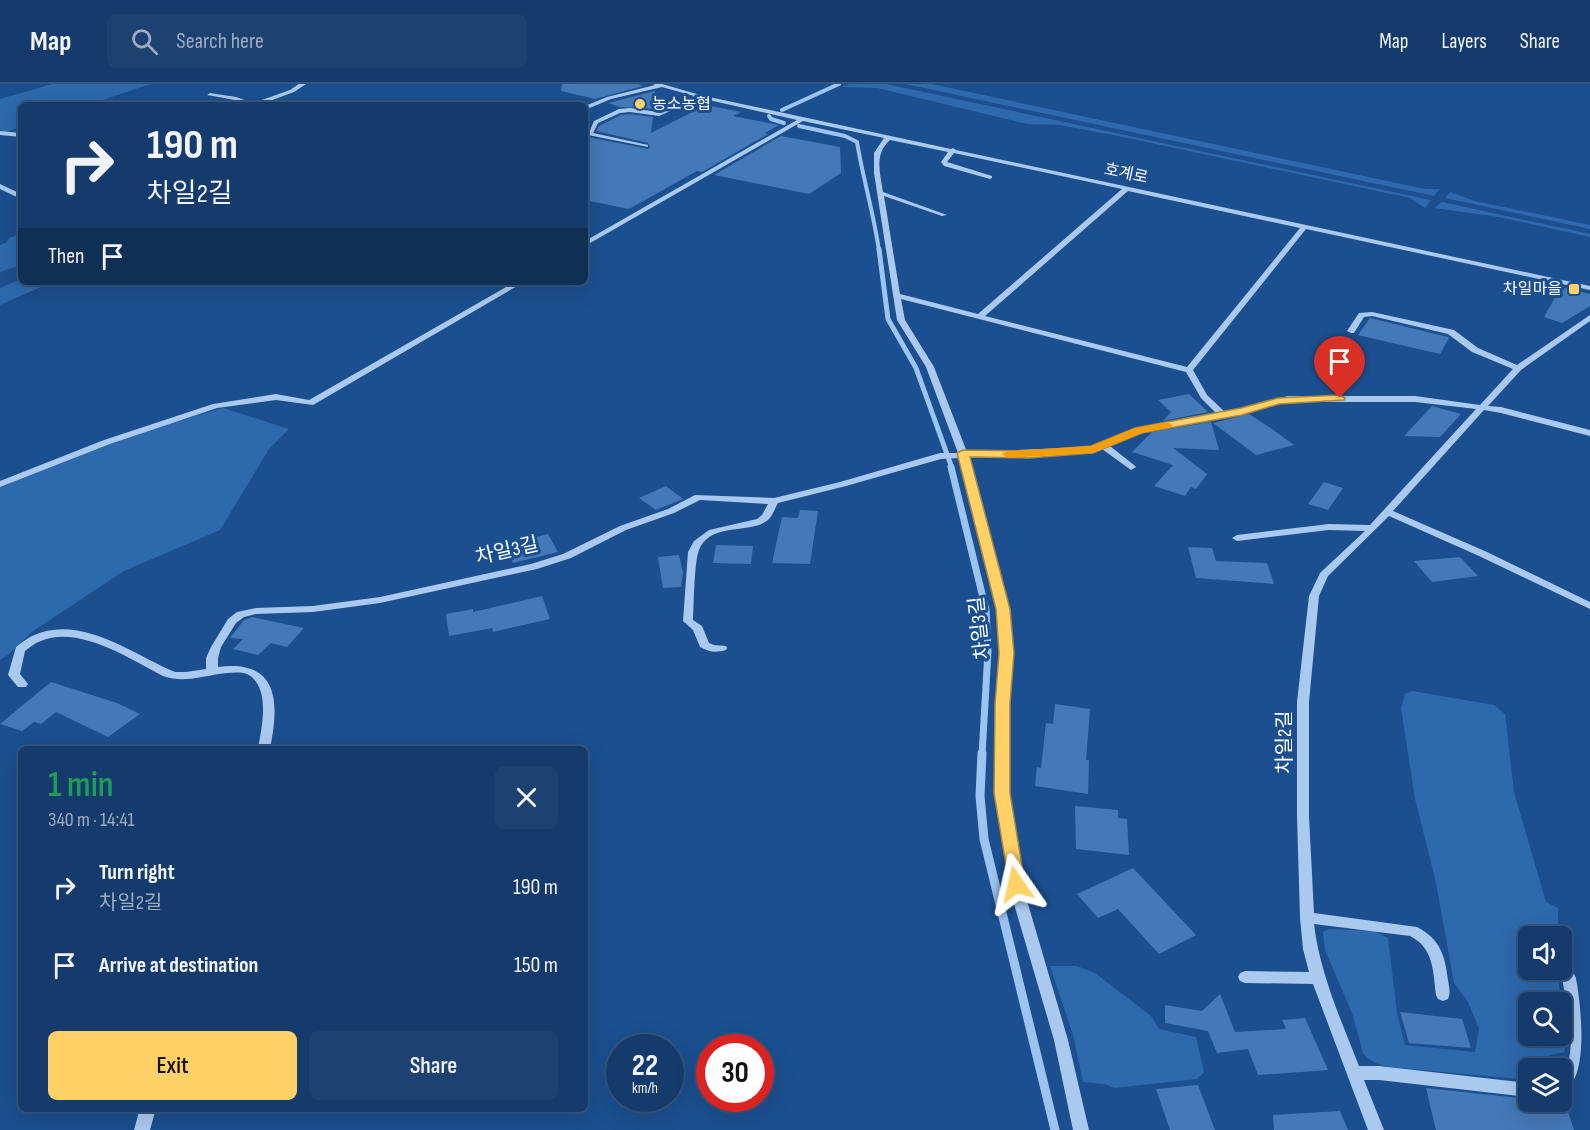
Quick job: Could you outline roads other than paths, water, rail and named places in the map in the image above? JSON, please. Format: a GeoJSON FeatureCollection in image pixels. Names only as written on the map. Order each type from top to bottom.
{"type":"FeatureCollection","features":[{"type":"Feature","properties":{"kind":"street"},"geometry":{"type":"LineString","coordinates":[[261,102],[292,91],[303,84]]}},
{"type":"Feature","properties":{"kind":"street"},"geometry":{"type":"LineString","coordinates":[[588,107],[609,98],[658,85]]}},
{"type":"Feature","properties":{"kind":"street","name":"호계로"},"geometry":{"type":"LineString","coordinates":[[658,85],[802,119],[1590,288]]}},
{"type":"Feature","properties":{"kind":"street"},"geometry":{"type":"LineString","coordinates":[[210,95],[244,102]]}},
{"type":"Feature","properties":{"kind":"street"},"geometry":{"type":"LineString","coordinates":[[646,146],[590,134],[596,122],[619,111],[630,110],[659,114],[699,96]]}},
{"type":"Feature","properties":{"kind":"street"},"geometry":{"type":"LineString","coordinates":[[588,242],[802,119]]}},
{"type":"Feature","properties":{"kind":"street"},"geometry":{"type":"LineString","coordinates":[[0,133],[18,135]]}},
{"type":"Feature","properties":{"kind":"street","name":"차일3길"},"geometry":{"type":"LineString","coordinates":[[889,137],[876,152],[896,295],[901,320],[930,367],[963,453],[1003,609],[1006,633],[1002,793],[1008,843],[1020,904],[1062,1040],[1081,1130]]}},
{"type":"Feature","properties":{"kind":"street"},"geometry":{"type":"LineString","coordinates":[[953,150],[944,162],[946,165],[990,177]]}},
{"type":"Feature","properties":{"kind":"street"},"geometry":{"type":"LineString","coordinates":[[0,186],[18,195]]}},
{"type":"Feature","properties":{"kind":"street"},"geometry":{"type":"LineString","coordinates":[[980,316],[1127,188]]}},
{"type":"Feature","properties":{"kind":"street"},"geometry":{"type":"LineString","coordinates":[[881,194],[944,214]]}},
{"type":"Feature","properties":{"kind":"street"},"geometry":{"type":"LineString","coordinates":[[1189,370],[1305,226]]}},
{"type":"Feature","properties":{"kind":"street"},"geometry":{"type":"LineString","coordinates":[[0,484],[107,442],[216,406],[276,396],[310,404],[515,285]]}},
{"type":"Feature","properties":{"kind":"street"},"geometry":{"type":"LineString","coordinates":[[896,295],[1189,370],[1204,396],[1223,415]]}},
{"type":"Feature","properties":{"kind":"street"},"geometry":{"type":"LineString","coordinates":[[1351,331],[1362,315],[1372,314],[1451,332],[1486,356],[1518,368]]}},
{"type":"Feature","properties":{"kind":"street","name":"차일2길"},"geometry":{"type":"LineString","coordinates":[[1376,1130],[1318,978],[1310,949],[1306,918],[1303,816],[1304,702],[1314,596],[1324,575],[1373,528],[1518,368],[1590,317]]}},
{"type":"Feature","properties":{"kind":"street"},"geometry":{"type":"LineString","coordinates":[[963,453],[1039,454],[1093,450],[1139,430],[1223,415],[1278,401],[1307,398],[1406,398],[1539,418],[1590,433]]}},
{"type":"Feature","properties":{"kind":"street"},"geometry":{"type":"LineString","coordinates":[[1104,446],[1131,467]]}},
{"type":"Feature","properties":{"kind":"street","name":"차일3길"},"geometry":{"type":"LineString","coordinates":[[212,672],[212,658],[222,636],[232,621],[249,612],[313,609],[380,600],[533,567],[567,556],[623,528],[672,511],[698,496],[774,501],[940,456],[963,453]]}},
{"type":"Feature","properties":{"kind":"street"},"geometry":{"type":"LineString","coordinates":[[722,648],[712,649],[704,645],[698,628],[688,621],[693,552],[701,538],[723,528],[760,521],[766,517],[774,501]]}},
{"type":"Feature","properties":{"kind":"street"},"geometry":{"type":"LineString","coordinates":[[1387,512],[1483,554],[1590,606]]}},
{"type":"Feature","properties":{"kind":"street"},"geometry":{"type":"LineString","coordinates":[[1237,538],[1329,527],[1373,528]]}},
{"type":"Feature","properties":{"kind":"street"},"geometry":{"type":"LineString","coordinates":[[22,684],[14,675],[20,650],[39,638],[65,631],[83,634],[175,676],[241,670],[254,674],[260,679],[266,691],[269,705],[264,746]]}},
{"type":"Feature","properties":{"kind":"street"},"geometry":{"type":"LineString","coordinates":[[1306,918],[1412,931],[1422,935],[1434,944],[1443,995]]}},
{"type":"Feature","properties":{"kind":"street"},"geometry":{"type":"LineString","coordinates":[[1245,977],[1318,978]]}},
{"type":"Feature","properties":{"kind":"street"},"geometry":{"type":"LineString","coordinates":[[1569,980],[1578,1051],[1576,1068],[1572,1077]]}},
{"type":"Feature","properties":{"kind":"street"},"geometry":{"type":"LineString","coordinates":[[1353,1073],[1379,1073],[1518,1089]]}},
{"type":"Feature","properties":{"kind":"street"},"geometry":{"type":"LineString","coordinates":[[142,1130],[147,1112]]}},
{"type":"Feature","properties":{"kind":"waterway"},"geometry":{"type":"LineString","coordinates":[[782,110],[839,84]]}},
{"type":"Feature","properties":{"kind":"waterway"},"geometry":{"type":"LineString","coordinates":[[769,116],[771,119],[784,123]]}},
{"type":"Feature","properties":{"kind":"waterway"},"geometry":{"type":"LineString","coordinates":[[799,126],[845,136],[857,142],[879,251]]}},
{"type":"Feature","properties":{"kind":"waterway"},"geometry":{"type":"LineString","coordinates":[[879,249],[888,319],[916,368],[952,468]]}},
{"type":"Feature","properties":{"kind":"waterway"},"geometry":{"type":"LineString","coordinates":[[951,467],[986,610],[988,651],[982,755]]}},
{"type":"Feature","properties":{"kind":"waterway"},"geometry":{"type":"LineString","coordinates":[[982,753],[980,796],[984,839],[1055,1130]]}},
{"type":"Feature","properties":{"kind":"place","name":"농소농협"},"geometry":{"type":"Point","coordinates":[640,104]}},
{"type":"Feature","properties":{"kind":"place","name":"차일마을"},"geometry":{"type":"Point","coordinates":[1574,289]}}]}
